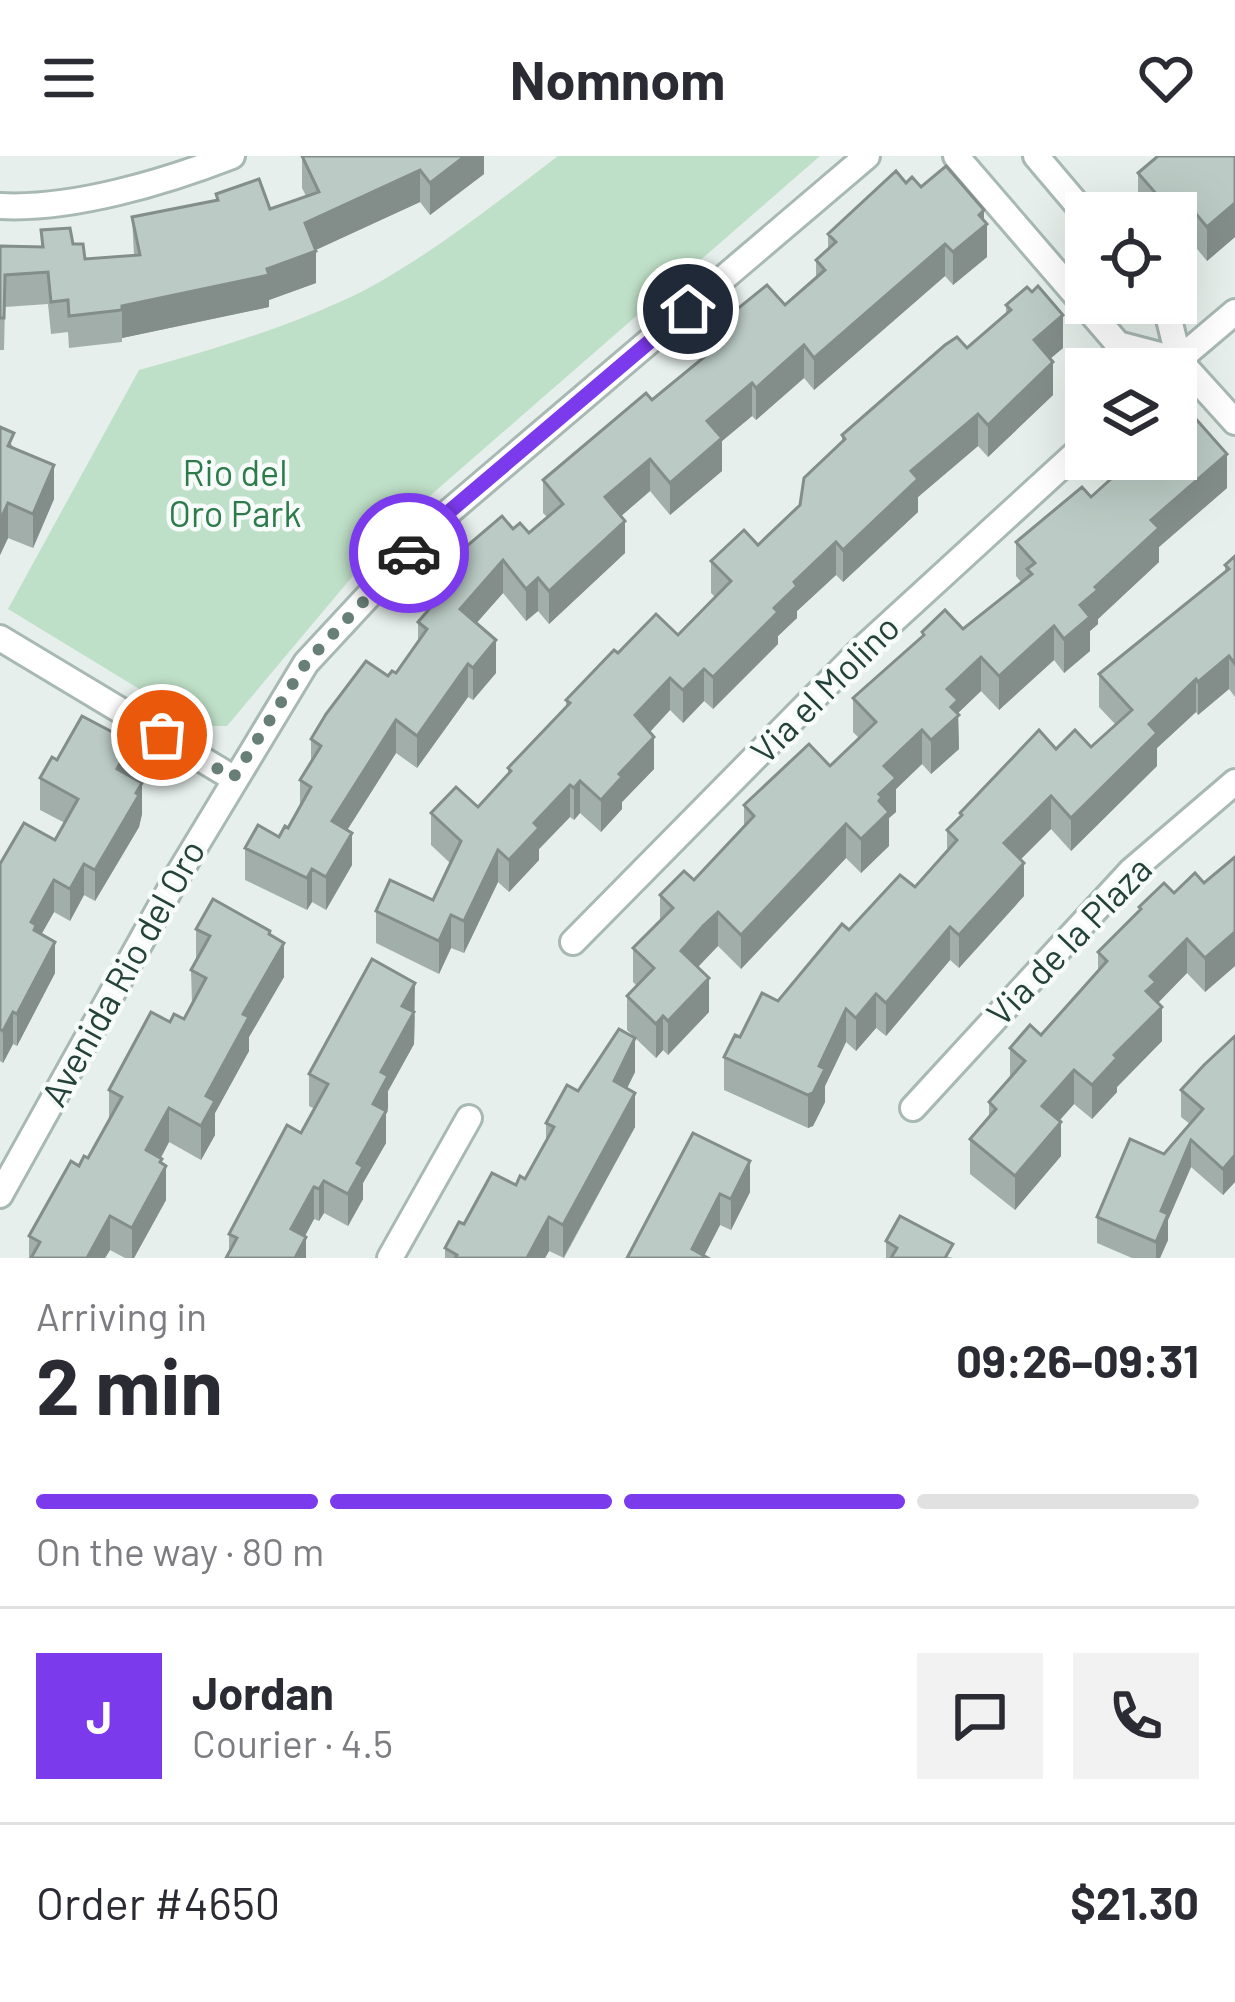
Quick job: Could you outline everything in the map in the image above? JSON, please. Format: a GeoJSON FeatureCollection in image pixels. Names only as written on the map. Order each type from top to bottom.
{"type":"FeatureCollection","features":[{"type":"Feature","properties":{"kind":"street"},"geometry":{"type":"LineString","coordinates":[[0,206],[25,207],[167,182],[232,156]]}},
{"type":"Feature","properties":{"kind":"street","name":"Avenida Rio del Oro"},"geometry":{"type":"LineString","coordinates":[[0,1195],[233,778],[306,663],[437,522],[867,156]]}},
{"type":"Feature","properties":{"kind":"street"},"geometry":{"type":"LineString","coordinates":[[956,156],[1118,344],[1129,348]]}},
{"type":"Feature","properties":{"kind":"street"},"geometry":{"type":"LineString","coordinates":[[1036,156],[1067,192]]}},
{"type":"Feature","properties":{"kind":"street"},"geometry":{"type":"LineString","coordinates":[[1192,348],[1235,312]]}},
{"type":"Feature","properties":{"kind":"street"},"geometry":{"type":"LineString","coordinates":[[1197,386],[1235,422]]}},
{"type":"Feature","properties":{"kind":"street","name":"Via el Molino"},"geometry":{"type":"LineString","coordinates":[[573,942],[861,650],[1065,463]]}},
{"type":"Feature","properties":{"kind":"street"},"geometry":{"type":"LineString","coordinates":[[0,638],[233,778]]}},
{"type":"Feature","properties":{"kind":"street","name":"Via de la Plaza"},"geometry":{"type":"LineString","coordinates":[[913,1108],[1131,871],[1235,782]]}},
{"type":"Feature","properties":{"kind":"street"},"geometry":{"type":"LineString","coordinates":[[390,1258],[469,1118]]}},
{"type":"Feature","properties":{"kind":"green space","name":"Rio del Oro Park"},"geometry":{"type":"Polygon","coordinates":[[[558,156],[820,156],[393,528],[227,726],[200,726],[8,609],[139,370],[267,331],[369,288],[453,234],[558,156]]]}},
{"type":"Feature","properties":{"kind":"building"},"geometry":{"type":"Polygon","coordinates":[[[302,156],[465,156],[430,183],[420,170],[305,223],[316,251],[267,269],[269,275],[122,306],[122,310],[69,316],[68,300],[51,302],[48,272],[5,275],[4,318],[0,318],[0,246],[43,247],[41,230],[70,228],[73,244],[83,244],[85,259],[140,255],[132,217],[218,200],[216,194],[259,179],[270,209],[319,192],[302,156]]]}},
{"type":"Feature","properties":{"kind":"building"},"geometry":{"type":"Polygon","coordinates":[[[1158,156],[1235,156],[1235,203],[1207,227],[1197,215],[1197,192],[1155,192],[1138,173],[1158,156]]]}},
{"type":"Feature","properties":{"kind":"building"},"geometry":{"type":"Polygon","coordinates":[[[946,166],[984,210],[979,215],[987,224],[953,252],[945,244],[814,358],[804,345],[756,388],[752,383],[707,421],[722,438],[670,483],[650,459],[605,497],[625,521],[549,591],[538,578],[526,589],[503,560],[460,609],[496,640],[473,668],[468,664],[417,736],[396,720],[332,821],[352,833],[326,877],[312,869],[307,878],[245,848],[258,825],[279,837],[288,828],[311,787],[300,780],[321,746],[311,739],[326,714],[366,661],[388,676],[396,673],[427,629],[418,622],[438,599],[428,590],[461,551],[502,516],[513,529],[520,523],[529,533],[563,504],[543,480],[646,393],[652,400],[714,349],[704,336],[767,285],[785,305],[825,270],[816,260],[836,242],[828,234],[896,171],[906,183],[912,177],[921,187],[946,166]]]}},
{"type":"Feature","properties":{"kind":"building"},"geometry":{"type":"Polygon","coordinates":[[[1038,286],[1063,315],[1034,340],[1053,362],[988,425],[978,414],[911,471],[918,479],[843,550],[836,542],[794,582],[797,586],[774,608],[778,612],[713,677],[704,669],[683,690],[670,678],[635,715],[654,737],[601,800],[580,781],[574,788],[570,785],[534,823],[539,828],[509,860],[498,850],[464,921],[451,915],[439,941],[376,911],[390,880],[433,900],[461,841],[431,813],[456,787],[478,807],[570,703],[566,700],[656,614],[678,635],[731,581],[711,561],[744,530],[758,545],[800,505],[804,478],[845,439],[842,435],[945,345],[957,337],[967,348],[1011,310],[1006,305],[1027,287],[1032,292],[1038,286]]]}},
{"type":"Feature","properties":{"kind":"building"},"geometry":{"type":"Polygon","coordinates":[[[1197,420],[1227,454],[1151,520],[1159,528],[1095,587],[1098,590],[1080,605],[1090,617],[1064,639],[1054,626],[999,676],[981,657],[947,689],[958,700],[951,707],[959,715],[931,740],[922,730],[884,766],[896,778],[879,794],[889,812],[861,839],[846,824],[741,935],[718,912],[703,926],[681,951],[709,978],[668,1021],[663,1016],[656,1024],[627,996],[654,968],[633,948],[673,908],[660,895],[684,871],[694,880],[754,816],[744,805],[809,744],[830,766],[876,722],[853,698],[945,610],[963,629],[1032,574],[1027,569],[1035,563],[1016,542],[1082,487],[1091,497],[1110,480],[1197,480],[1197,420]]]}},
{"type":"Feature","properties":{"kind":"building"},"geometry":{"type":"Polygon","coordinates":[[[0,427],[14,433],[8,446],[54,465],[33,514],[8,503],[0,521],[0,427]]]}},
{"type":"Feature","properties":{"kind":"building"},"geometry":{"type":"Polygon","coordinates":[[[1235,556],[1235,664],[1229,656],[1198,682],[1196,679],[1149,724],[1157,733],[1071,818],[1051,796],[1004,843],[1024,863],[959,935],[950,927],[886,1003],[876,994],[856,1018],[846,1009],[819,1066],[825,1069],[813,1093],[808,1095],[724,1057],[762,993],[778,1001],[842,924],[849,930],[900,875],[915,887],[957,840],[947,830],[960,813],[1039,730],[1056,749],[1075,730],[1091,747],[1132,710],[1099,674],[1229,569],[1225,565],[1235,556]]]}},
{"type":"Feature","properties":{"kind":"building"},"geometry":{"type":"Polygon","coordinates":[[[82,716],[131,742],[117,769],[142,783],[139,795],[95,870],[84,864],[70,889],[54,880],[31,922],[36,925],[34,930],[55,942],[3,1031],[0,864],[24,823],[55,840],[78,799],[40,778],[52,757],[57,760],[82,716]]]}},
{"type":"Feature","properties":{"kind":"building"},"geometry":{"type":"Polygon","coordinates":[[[1235,857],[1235,932],[1205,958],[1187,939],[1150,976],[1156,982],[1146,991],[1162,1007],[1114,1055],[1117,1058],[1092,1085],[1074,1070],[1042,1106],[1061,1122],[1015,1176],[970,1139],[996,1109],[989,1102],[1025,1061],[1010,1048],[1030,1025],[1041,1035],[1107,961],[1098,952],[1164,883],[1174,893],[1195,873],[1204,883],[1235,857]]]}},
{"type":"Feature","properties":{"kind":"building"},"geometry":{"type":"Polygon","coordinates":[[[213,899],[284,943],[243,1014],[249,1017],[206,1096],[215,1101],[201,1126],[169,1108],[146,1150],[166,1166],[132,1228],[110,1216],[87,1258],[31,1258],[40,1242],[29,1236],[71,1161],[79,1166],[84,1156],[88,1158],[122,1097],[109,1090],[151,1012],[170,1022],[174,1014],[184,1019],[206,978],[191,970],[210,936],[196,929],[213,899]]]}},
{"type":"Feature","properties":{"kind":"building"},"geometry":{"type":"Polygon","coordinates":[[[372,959],[415,983],[402,1006],[414,1012],[381,1072],[388,1076],[373,1104],[386,1111],[357,1163],[363,1167],[348,1194],[324,1181],[319,1189],[314,1187],[291,1229],[306,1237],[295,1258],[226,1258],[237,1238],[229,1234],[287,1125],[301,1133],[328,1084],[309,1074],[372,959]]]}},
{"type":"Feature","properties":{"kind":"building"},"geometry":{"type":"Polygon","coordinates":[[[619,1029],[635,1038],[614,1081],[635,1093],[563,1225],[549,1217],[527,1258],[455,1258],[445,1248],[492,1173],[516,1185],[520,1176],[525,1179],[554,1127],[546,1123],[567,1085],[578,1091],[619,1029]]]}},
{"type":"Feature","properties":{"kind":"building"},"geometry":{"type":"Polygon","coordinates":[[[1235,1036],[1235,1155],[1223,1169],[1191,1140],[1161,1211],[1168,1214],[1156,1242],[1097,1217],[1130,1139],[1164,1154],[1203,1109],[1181,1090],[1235,1036]]]}},
{"type":"Feature","properties":{"kind":"building"},"geometry":{"type":"Polygon","coordinates":[[[693,1133],[750,1161],[731,1199],[720,1194],[692,1249],[708,1258],[627,1258],[693,1133]]]}},
{"type":"Feature","properties":{"kind":"building"},"geometry":{"type":"Polygon","coordinates":[[[900,1216],[953,1244],[945,1258],[891,1258],[897,1248],[886,1241],[900,1216]]]}},
{"type":"Feature","properties":{"kind":"way so far"},"geometry":{"type":"LineString","coordinates":[[162,735],[233,778],[306,663],[409,553]]}},
{"type":"Feature","properties":{"kind":"route"},"geometry":{"type":"LineString","coordinates":[[409,553],[437,522],[688,309]]}}]}
